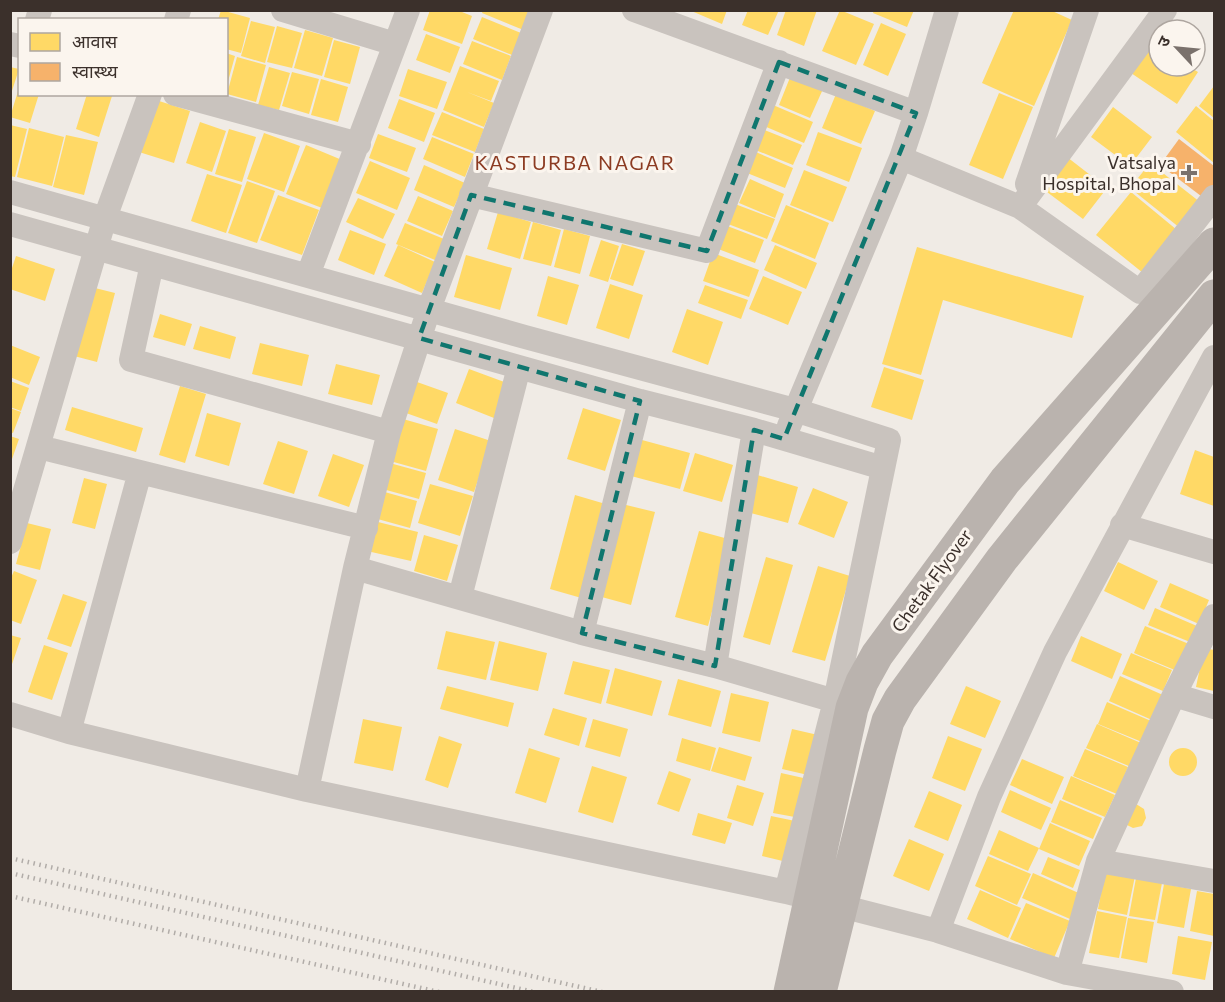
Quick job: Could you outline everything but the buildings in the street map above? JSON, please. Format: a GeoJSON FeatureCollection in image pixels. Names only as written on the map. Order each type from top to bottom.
{"type":"FeatureCollection","features":[{"type":"Feature","properties":{"kind":"main road","name":"Chetak Flyover"},"geometry":{"type":"LineString","coordinates":[[790,992],[852,708],[862,682],[877,655],[1005,481],[1215,244]]}},
{"type":"Feature","properties":{"kind":"main road"},"geometry":{"type":"LineString","coordinates":[[820,992],[880,750],[888,721],[896,706],[1002,559],[1215,296]]}},
{"type":"Feature","properties":{"kind":"street"},"geometry":{"type":"LineString","coordinates":[[283,10],[395,44]]}},
{"type":"Feature","properties":{"kind":"street"},"geometry":{"type":"LineString","coordinates":[[308,275],[408,10]]}},
{"type":"Feature","properties":{"kind":"street"},"geometry":{"type":"LineString","coordinates":[[307,790],[355,567],[389,432],[429,309],[541,10]]}},
{"type":"Feature","properties":{"kind":"street"},"geometry":{"type":"LineString","coordinates":[[634,10],[916,113]]}},
{"type":"Feature","properties":{"kind":"street"},"geometry":{"type":"LineString","coordinates":[[784,439],[901,158],[947,10]]}},
{"type":"Feature","properties":{"kind":"street"},"geometry":{"type":"LineString","coordinates":[[1020,207],[1087,10]]}},
{"type":"Feature","properties":{"kind":"street"},"geometry":{"type":"LineString","coordinates":[[1020,207],[1165,10]]}},
{"type":"Feature","properties":{"kind":"street"},"geometry":{"type":"LineString","coordinates":[[471,195],[707,251],[779,62]]}},
{"type":"Feature","properties":{"kind":"street"},"geometry":{"type":"LineString","coordinates":[[10,542],[105,218],[149,96]]}},
{"type":"Feature","properties":{"kind":"street"},"geometry":{"type":"LineString","coordinates":[[182,96],[359,144]]}},
{"type":"Feature","properties":{"kind":"street"},"geometry":{"type":"LineString","coordinates":[[901,158],[1020,207],[1140,292],[1215,196]]}},
{"type":"Feature","properties":{"kind":"street"},"geometry":{"type":"LineString","coordinates":[[10,192],[795,410],[889,440],[835,701],[786,892]]}},
{"type":"Feature","properties":{"kind":"street"},"geometry":{"type":"LineString","coordinates":[[10,224],[640,401],[754,430],[883,468]]}},
{"type":"Feature","properties":{"kind":"street"},"geometry":{"type":"LineString","coordinates":[[152,264],[131,360],[389,432]]}},
{"type":"Feature","properties":{"kind":"street"},"geometry":{"type":"LineString","coordinates":[[460,597],[519,367]]}},
{"type":"Feature","properties":{"kind":"street"},"geometry":{"type":"LineString","coordinates":[[938,931],[989,797],[1055,652],[1122,525],[1211,368]]}},
{"type":"Feature","properties":{"kind":"street"},"geometry":{"type":"LineString","coordinates":[[582,633],[640,401]]}},
{"type":"Feature","properties":{"kind":"street"},"geometry":{"type":"LineString","coordinates":[[715,666],[754,430]]}},
{"type":"Feature","properties":{"kind":"street"},"geometry":{"type":"LineString","coordinates":[[39,447],[366,528]]}},
{"type":"Feature","properties":{"kind":"street"},"geometry":{"type":"LineString","coordinates":[[69,732],[140,472]]}},
{"type":"Feature","properties":{"kind":"street"},"geometry":{"type":"LineString","coordinates":[[1122,525],[1215,552]]}},
{"type":"Feature","properties":{"kind":"street"},"geometry":{"type":"LineString","coordinates":[[355,567],[582,633],[715,666],[835,701]]}},
{"type":"Feature","properties":{"kind":"street"},"geometry":{"type":"LineString","coordinates":[[1067,973],[1098,861],[1174,695],[1215,616]]}},
{"type":"Feature","properties":{"kind":"street"},"geometry":{"type":"LineString","coordinates":[[1174,695],[1215,707]]}},
{"type":"Feature","properties":{"kind":"street"},"geometry":{"type":"LineString","coordinates":[[10,714],[69,732],[307,790],[786,892],[938,931],[1067,973],[1172,992]]}},
{"type":"Feature","properties":{"kind":"street"},"geometry":{"type":"LineString","coordinates":[[1098,861],[1215,881]]}},
{"type":"Feature","properties":{"kind":"highlighted area"},"geometry":{"type":"Polygon","coordinates":[[[779,62],[916,113],[784,439],[754,430],[715,666],[582,633],[640,401],[419,338],[471,195],[707,251],[779,62]]]}},
{"type":"Feature","properties":{"kind":"railway"},"geometry":{"type":"LineString","coordinates":[[10,858],[602,992]]}},
{"type":"Feature","properties":{"kind":"railway"},"geometry":{"type":"LineString","coordinates":[[10,873],[534,992]]}},
{"type":"Feature","properties":{"kind":"railway"},"geometry":{"type":"LineString","coordinates":[[10,896],[439,992]]}},
{"type":"Feature","properties":{"kind":"place","name":"Vatsalya Hospital, Bhopal"},"geometry":{"type":"Point","coordinates":[1189,173]}},
{"type":"Feature","properties":{"kind":"district","name":"KASTURBA NAGAR"},"geometry":{"type":"Point","coordinates":[575,163]}}]}
